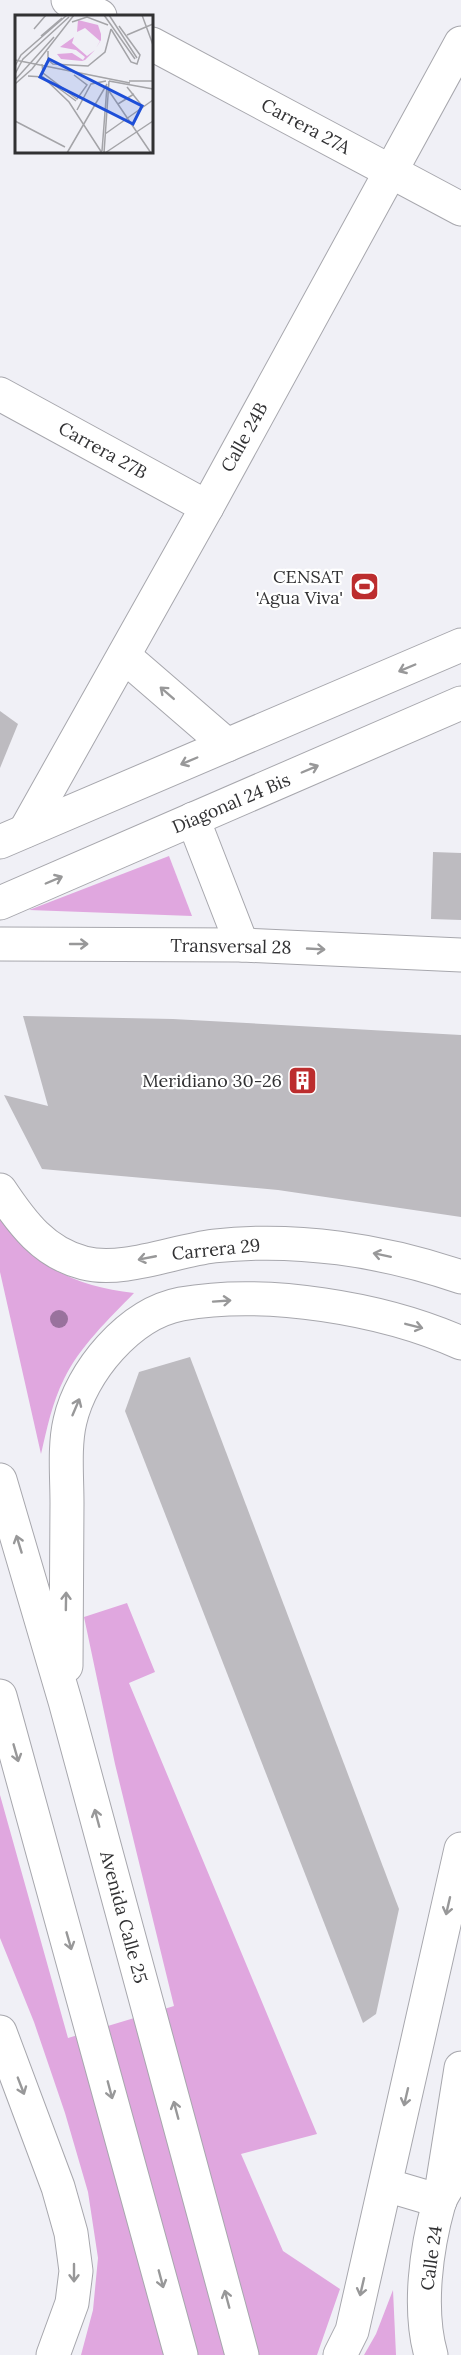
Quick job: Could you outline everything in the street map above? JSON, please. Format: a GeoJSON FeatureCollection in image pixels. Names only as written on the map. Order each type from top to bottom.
{"type":"FeatureCollection","features":[{"type":"Feature","properties":{"kind":"main road"},"geometry":{"type":"LineString","coordinates":[[68,0],[97,15]]}},
{"type":"Feature","properties":{"kind":"main road","name":"Calle 24B"},"geometry":{"type":"LineString","coordinates":[[12,836],[124,656],[461,43]]}},
{"type":"Feature","properties":{"kind":"main road","name":"Carrera 27A"},"geometry":{"type":"LineString","coordinates":[[153,45],[461,209]]}},
{"type":"Feature","properties":{"kind":"main road","name":"Carrera 27B"},"geometry":{"type":"LineString","coordinates":[[0,394],[207,507]]}},
{"type":"Feature","properties":{"kind":"main road"},"geometry":{"type":"LineString","coordinates":[[12,836],[461,645]]}},
{"type":"Feature","properties":{"kind":"main road"},"geometry":{"type":"LineString","coordinates":[[124,656],[227,745]]}},
{"type":"Feature","properties":{"kind":"main road","name":"Diagonal 24 Bis"},"geometry":{"type":"LineString","coordinates":[[0,903],[461,703]]}},
{"type":"Feature","properties":{"kind":"main road"},"geometry":{"type":"LineString","coordinates":[[193,819],[242,945]]}},
{"type":"Feature","properties":{"kind":"main road","name":"Transversal 28"},"geometry":{"type":"LineString","coordinates":[[0,944],[242,945],[461,955]]}},
{"type":"Feature","properties":{"kind":"main road","name":"Carrera 29"},"geometry":{"type":"LineString","coordinates":[[0,1190],[32,1234],[58,1254],[84,1263],[107,1266],[210,1247],[278,1243],[377,1254],[453,1275]]}},
{"type":"Feature","properties":{"kind":"main road"},"geometry":{"type":"LineString","coordinates":[[66,1701],[70,1421],[93,1368],[127,1331],[153,1315],[179,1304],[242,1300],[317,1302],[433,1331],[461,1342]]}},
{"type":"Feature","properties":{"kind":"main road","name":"Avenida Calle 25"},"geometry":{"type":"LineString","coordinates":[[0,1480],[66,1701],[242,2355]]}},
{"type":"Feature","properties":{"kind":"main road"},"geometry":{"type":"LineString","coordinates":[[0,1696],[181,2355]]}},
{"type":"Feature","properties":{"kind":"main road"},"geometry":{"type":"LineString","coordinates":[[340,2355],[352,2331],[461,1849]]}},
{"type":"Feature","properties":{"kind":"main road"},"geometry":{"type":"LineString","coordinates":[[0,2032],[58,2187],[71,2233],[76,2271],[72,2303],[53,2355]]}},
{"type":"Feature","properties":{"kind":"main road"},"geometry":{"type":"LineString","coordinates":[[386,2185],[440,2201],[461,2068]]}},
{"type":"Feature","properties":{"kind":"main road","name":"Calle 24"},"geometry":{"type":"LineString","coordinates":[[431,2355],[425,2306],[429,2253],[440,2201],[461,2167]]}},
{"type":"Feature","properties":{"kind":"shaded area"},"geometry":{"type":"Polygon","coordinates":[[[169,856],[192,916],[29,910],[169,856]]]}},
{"type":"Feature","properties":{"kind":"shaded area"},"geometry":{"type":"Polygon","coordinates":[[[0,1215],[27,1248],[57,1271],[93,1285],[134,1293],[96,1333],[71,1367],[53,1406],[41,1454],[0,1272],[0,1215]]]}},
{"type":"Feature","properties":{"kind":"shaded area"},"geometry":{"type":"Polygon","coordinates":[[[127,1603],[155,1672],[129,1683],[317,2134],[241,2154],[283,2251],[340,2289],[317,2355],[81,2355],[93,2310],[98,2258],[88,2192],[65,2113],[34,2022],[0,1938],[0,1795],[68,2038],[174,2006],[115,1764],[84,1617],[127,1603]]]}},
{"type":"Feature","properties":{"kind":"shaded area"},"geometry":{"type":"Polygon","coordinates":[[[393,2290],[396,2355],[364,2355],[376,2334],[393,2290]]]}},
{"type":"Feature","properties":{"kind":"building"},"geometry":{"type":"Polygon","coordinates":[[[0,711],[18,724],[0,768],[0,711]]]}},
{"type":"Feature","properties":{"kind":"building"},"geometry":{"type":"Polygon","coordinates":[[[433,852],[461,853],[461,920],[431,919],[433,852]]]}},
{"type":"Feature","properties":{"kind":"building"},"geometry":{"type":"Polygon","coordinates":[[[23,1016],[173,1019],[461,1035],[461,1217],[278,1190],[42,1169],[4,1095],[48,1106],[23,1016]]]}},
{"type":"Feature","properties":{"kind":"building"},"geometry":{"type":"Polygon","coordinates":[[[190,1357],[399,1909],[376,2014],[363,2023],[125,1411],[139,1372],[190,1357]]]}},
{"type":"Feature","properties":{"kind":"place","name":"CENSAT 'Agua Viva'"},"geometry":{"type":"Point","coordinates":[364,586]}},
{"type":"Feature","properties":{"kind":"place","name":"Meridiano 30-26"},"geometry":{"type":"Point","coordinates":[303,1080]}}]}
